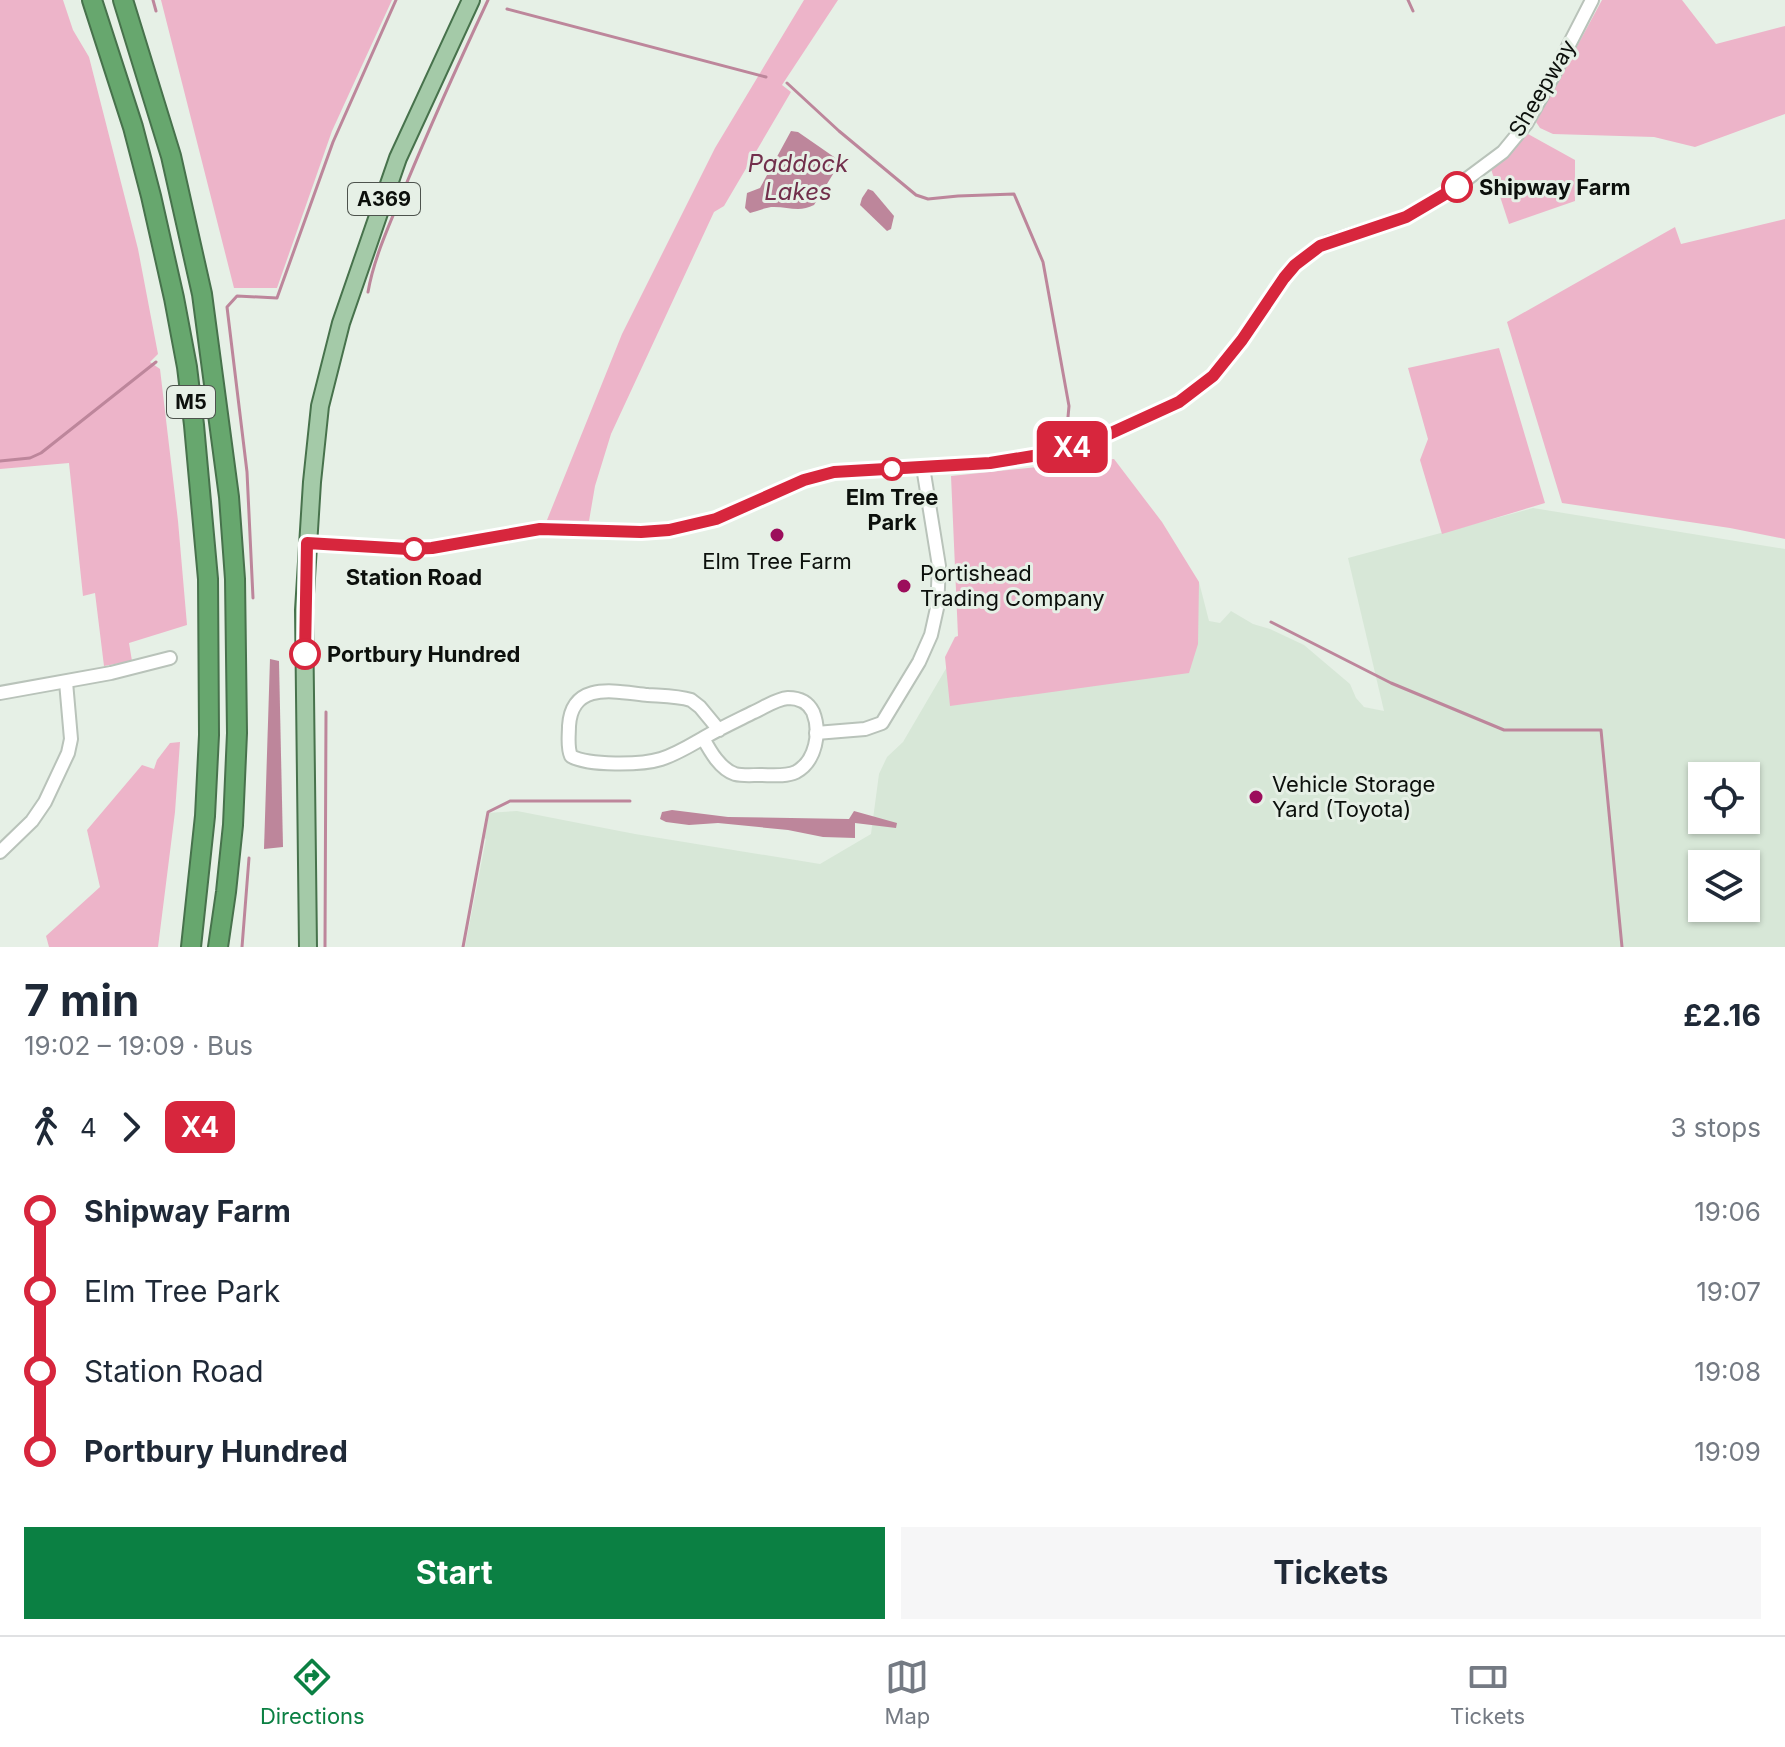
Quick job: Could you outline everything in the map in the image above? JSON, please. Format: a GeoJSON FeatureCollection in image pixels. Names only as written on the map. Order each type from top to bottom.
{"type":"FeatureCollection","features":[{"type":"Feature","properties":{"kind":"highway","name":"M5"},"geometry":{"type":"LineString","coordinates":[[92,0],[129,113],[151,196],[187,367],[194,425],[208,579],[209,735],[205,816],[191,947]]}},
{"type":"Feature","properties":{"kind":"highway","name":"M5"},"geometry":{"type":"LineString","coordinates":[[123,0],[171,156],[202,294],[229,497],[235,579],[237,733],[233,825],[218,947]]}},
{"type":"Feature","properties":{"kind":"main road","name":"A369"},"geometry":{"type":"LineString","coordinates":[[308,947],[304,610],[320,406],[341,323],[398,158],[471,0]]}},
{"type":"Feature","properties":{"kind":"street","name":"Sheepway"},"geometry":{"type":"LineString","coordinates":[[307,543],[423,549],[540,529],[669,530],[716,519],[804,480],[834,472],[990,463],[1057,452],[1109,434],[1179,402],[1213,376],[1284,278],[1311,252],[1328,242],[1406,217],[1448,193],[1503,152],[1526,124],[1592,0]]}},
{"type":"Feature","properties":{"kind":"street"},"geometry":{"type":"LineString","coordinates":[[816,733],[865,729],[882,723],[919,662],[931,635],[937,608],[939,566],[923,467]]}},
{"type":"Feature","properties":{"kind":"street"},"geometry":{"type":"LineString","coordinates":[[0,693],[66,682],[170,658]]}},
{"type":"Feature","properties":{"kind":"street"},"geometry":{"type":"LineString","coordinates":[[0,852],[32,821],[45,802],[68,753],[71,739],[66,682]]}},
{"type":"Feature","properties":{"kind":"street"},"geometry":{"type":"LineString","coordinates":[[703,738],[716,758],[735,774],[780,776],[797,771],[810,759],[815,745],[814,716],[803,700],[787,698],[764,707],[719,730],[703,738],[673,755],[640,763],[582,761],[571,756],[568,747],[570,718],[575,705],[580,698],[602,691],[691,700],[719,730]]}},
{"type":"Feature","properties":{"kind":"shaded area"},"geometry":{"type":"Polygon","coordinates":[[[0,0],[63,0],[73,30],[89,57],[138,249],[158,354],[150,362],[160,369],[187,625],[129,643],[132,661],[104,666],[95,593],[83,596],[69,463],[0,469],[0,0]]]}},
{"type":"Feature","properties":{"kind":"shaded area"},"geometry":{"type":"Polygon","coordinates":[[[161,0],[392,0],[332,131],[277,288],[234,288],[161,0]]]}},
{"type":"Feature","properties":{"kind":"shaded area"},"geometry":{"type":"Polygon","coordinates":[[[804,0],[838,0],[782,85],[791,92],[724,206],[714,212],[611,434],[595,486],[589,521],[547,520],[622,334],[715,148],[804,0]]]}},
{"type":"Feature","properties":{"kind":"shaded area"},"geometry":{"type":"Polygon","coordinates":[[[1602,0],[1682,0],[1716,44],[1785,26],[1785,114],[1695,147],[1654,137],[1553,134],[1540,128],[1536,122],[1602,0]]]}},
{"type":"Feature","properties":{"kind":"shaded area"},"geometry":{"type":"Polygon","coordinates":[[[1528,134],[1575,160],[1575,201],[1509,224],[1491,169],[1528,134]]]}},
{"type":"Feature","properties":{"kind":"shaded area"},"geometry":{"type":"Polygon","coordinates":[[[1785,219],[1785,539],[1562,503],[1507,322],[1675,227],[1681,244],[1785,219]]]}},
{"type":"Feature","properties":{"kind":"shaded area"},"geometry":{"type":"Polygon","coordinates":[[[1499,348],[1545,503],[1442,534],[1420,460],[1428,439],[1408,368],[1499,348]]]}},
{"type":"Feature","properties":{"kind":"shaded area"},"geometry":{"type":"Polygon","coordinates":[[[1114,459],[1162,522],[1199,582],[1198,644],[1189,673],[950,706],[945,657],[958,636],[951,476],[1114,459]]]}},
{"type":"Feature","properties":{"kind":"shaded area"},"geometry":{"type":"Polygon","coordinates":[[[1533,508],[1785,549],[1785,947],[465,947],[486,839],[482,837],[487,813],[517,811],[820,864],[871,834],[879,774],[887,757],[903,742],[958,648],[1199,582],[1209,621],[1220,623],[1231,611],[1253,624],[1304,645],[1350,684],[1364,707],[1384,711],[1348,558],[1533,508]]]}},
{"type":"Feature","properties":{"kind":"shaded area"},"geometry":{"type":"Polygon","coordinates":[[[180,742],[175,812],[158,947],[49,947],[46,936],[100,887],[87,830],[142,765],[154,769],[170,743],[180,742]]]}},
{"type":"Feature","properties":{"kind":"water","name":"Paddock Lakes"},"geometry":{"type":"Polygon","coordinates":[[[791,131],[798,132],[837,159],[838,166],[814,205],[798,209],[771,207],[750,213],[745,208],[747,193],[760,188],[791,131]]]}},
{"type":"Feature","properties":{"kind":"water","name":"Paddock Lakes"},"geometry":{"type":"Polygon","coordinates":[[[868,189],[894,216],[891,229],[887,231],[860,205],[868,189]]]}},
{"type":"Feature","properties":{"kind":"water"},"geometry":{"type":"Polygon","coordinates":[[[270,659],[279,661],[283,847],[264,849],[270,659]]]}},
{"type":"Feature","properties":{"kind":"water"},"geometry":{"type":"Polygon","coordinates":[[[672,810],[728,817],[849,819],[854,811],[897,823],[896,828],[855,823],[855,838],[823,837],[788,830],[718,823],[689,825],[660,819],[662,812],[672,810]]]}},
{"type":"Feature","properties":{"kind":"waterway"},"geometry":{"type":"LineString","coordinates":[[153,0],[156,11]]}},
{"type":"Feature","properties":{"kind":"waterway"},"geometry":{"type":"LineString","coordinates":[[253,598],[247,472],[227,307],[237,296],[277,298],[333,142],[396,0]]}},
{"type":"Feature","properties":{"kind":"waterway"},"geometry":{"type":"LineString","coordinates":[[368,292],[389,226],[488,0]]}},
{"type":"Feature","properties":{"kind":"waterway"},"geometry":{"type":"LineString","coordinates":[[1408,0],[1413,11]]}},
{"type":"Feature","properties":{"kind":"waterway"},"geometry":{"type":"LineString","coordinates":[[507,9],[766,77]]}},
{"type":"Feature","properties":{"kind":"waterway"},"geometry":{"type":"LineString","coordinates":[[787,83],[916,195],[928,199],[1014,194],[1043,262],[1069,406],[1067,428]]}},
{"type":"Feature","properties":{"kind":"waterway"},"geometry":{"type":"LineString","coordinates":[[0,461],[30,458],[41,453],[156,362]]}},
{"type":"Feature","properties":{"kind":"waterway"},"geometry":{"type":"LineString","coordinates":[[1271,622],[1391,683],[1504,730],[1601,730],[1622,947]]}},
{"type":"Feature","properties":{"kind":"waterway"},"geometry":{"type":"LineString","coordinates":[[325,947],[326,712]]}},
{"type":"Feature","properties":{"kind":"waterway"},"geometry":{"type":"LineString","coordinates":[[463,947],[488,812],[510,801],[630,801]]}},
{"type":"Feature","properties":{"kind":"waterway"},"geometry":{"type":"LineString","coordinates":[[242,947],[249,858]]}},
{"type":"Feature","properties":{"kind":"bus line","name":"X4"},"geometry":{"type":"LineString","coordinates":[[305,654],[307,543],[408,549],[432,548],[540,529],[669,530],[716,519],[804,480],[834,472],[990,463],[1057,452],[1109,434],[1179,402],[1213,376],[1284,278],[1295,265],[1320,246],[1406,217],[1457,187]]}},
{"type":"Feature","properties":{"kind":"place","name":"Shipway Farm"},"geometry":{"type":"Point","coordinates":[1457,187]}},
{"type":"Feature","properties":{"kind":"place","name":"Elm Tree Park"},"geometry":{"type":"Point","coordinates":[892,469]}},
{"type":"Feature","properties":{"kind":"place","name":"Elm Tree Farm"},"geometry":{"type":"Point","coordinates":[777,535]}},
{"type":"Feature","properties":{"kind":"place","name":"Station Road"},"geometry":{"type":"Point","coordinates":[414,549]}},
{"type":"Feature","properties":{"kind":"place","name":"Portishead Trading Company"},"geometry":{"type":"Point","coordinates":[904,586]}},
{"type":"Feature","properties":{"kind":"place","name":"Portbury Hundred"},"geometry":{"type":"Point","coordinates":[305,654]}},
{"type":"Feature","properties":{"kind":"place","name":"Vehicle Storage Yard (Toyota)"},"geometry":{"type":"Point","coordinates":[1256,797]}}]}
